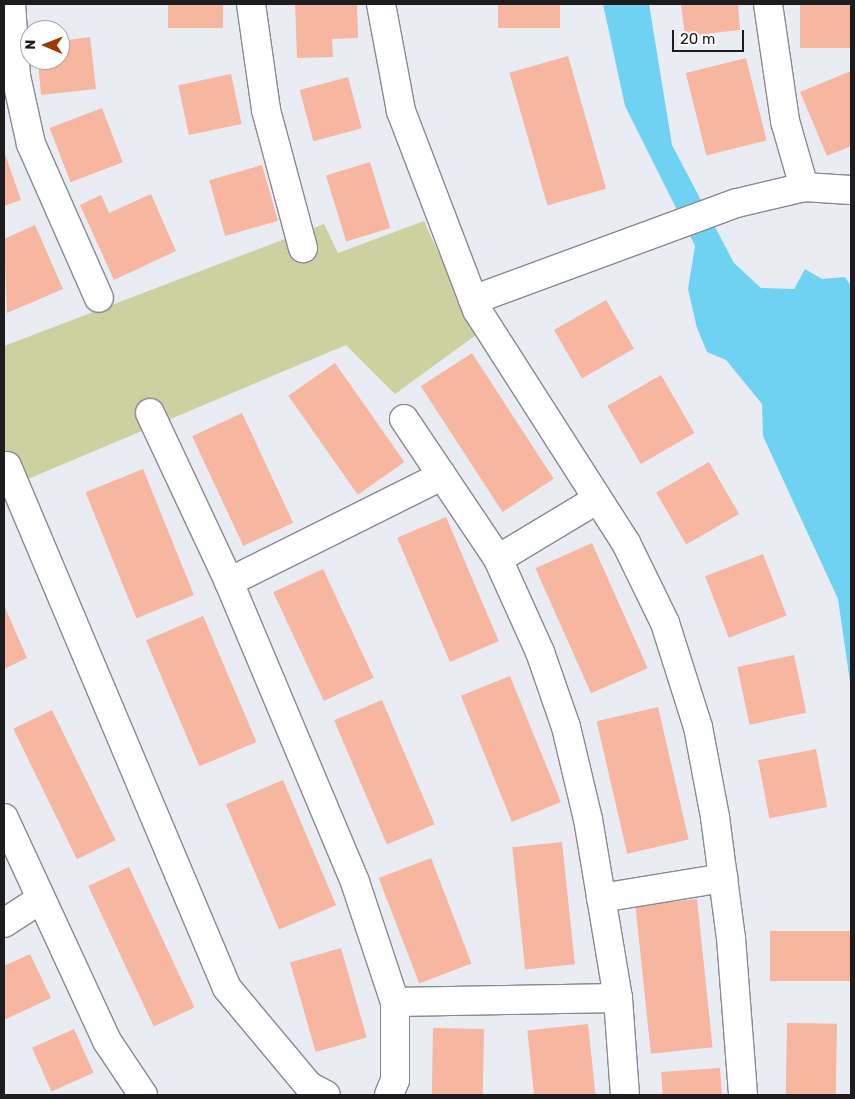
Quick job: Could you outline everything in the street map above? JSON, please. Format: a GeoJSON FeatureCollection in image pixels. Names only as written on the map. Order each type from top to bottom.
{"type":"FeatureCollection","features":[{"type":"Feature","properties":{"kind":"street"},"geometry":{"type":"LineString","coordinates":[[11,4],[16,76],[31,144],[99,298]]}},
{"type":"Feature","properties":{"kind":"street"},"geometry":{"type":"LineString","coordinates":[[252,4],[266,110],[303,248]]}},
{"type":"Feature","properties":{"kind":"street"},"geometry":{"type":"LineString","coordinates":[[381,4],[401,111],[473,300],[596,500],[626,543],[665,623],[698,727],[723,878],[743,1095]]}},
{"type":"Feature","properties":{"kind":"street"},"geometry":{"type":"LineString","coordinates":[[768,4],[785,121],[804,187]]}},
{"type":"Feature","properties":{"kind":"street"},"geometry":{"type":"LineString","coordinates":[[473,300],[737,203],[804,187],[851,190]]}},
{"type":"Feature","properties":{"kind":"street"},"geometry":{"type":"LineString","coordinates":[[150,413],[229,582],[354,882],[395,1002],[395,1080],[389,1095]]}},
{"type":"Feature","properties":{"kind":"street"},"geometry":{"type":"LineString","coordinates":[[404,419],[498,559],[540,652],[566,727],[601,898],[618,998],[625,1095]]}},
{"type":"Feature","properties":{"kind":"street"},"geometry":{"type":"LineString","coordinates":[[7,466],[227,988],[309,1086],[326,1095]]}},
{"type":"Feature","properties":{"kind":"street"},"geometry":{"type":"LineString","coordinates":[[229,582],[442,476]]}},
{"type":"Feature","properties":{"kind":"street"},"geometry":{"type":"LineString","coordinates":[[498,559],[596,500]]}},
{"type":"Feature","properties":{"kind":"street"},"geometry":{"type":"LineString","coordinates":[[4,818],[107,1041],[143,1095]]}},
{"type":"Feature","properties":{"kind":"street"},"geometry":{"type":"LineString","coordinates":[[601,898],[723,878]]}},
{"type":"Feature","properties":{"kind":"street"},"geometry":{"type":"LineString","coordinates":[[4,923],[41,899]]}},
{"type":"Feature","properties":{"kind":"street"},"geometry":{"type":"LineString","coordinates":[[395,1002],[618,998]]}},
{"type":"Feature","properties":{"kind":"green space"},"geometry":{"type":"Polygon","coordinates":[[[424,221],[476,335],[395,394],[346,345],[4,489],[4,346],[324,224],[338,253],[424,221]]]}},
{"type":"Feature","properties":{"kind":"water"},"geometry":{"type":"Polygon","coordinates":[[[603,4],[649,4],[672,145],[734,263],[761,288],[794,289],[805,269],[822,279],[845,277],[851,286],[851,689],[838,599],[763,436],[762,404],[726,360],[707,352],[697,328],[688,289],[695,246],[625,106],[603,4]]]}},
{"type":"Feature","properties":{"kind":"building"},"geometry":{"type":"Polygon","coordinates":[[[168,4],[223,4],[223,28],[168,28],[168,4]]]}},
{"type":"Feature","properties":{"kind":"building"},"geometry":{"type":"Polygon","coordinates":[[[295,4],[357,4],[358,38],[332,39],[333,57],[297,58],[295,4]]]}},
{"type":"Feature","properties":{"kind":"building"},"geometry":{"type":"Polygon","coordinates":[[[498,4],[560,4],[560,28],[498,28],[498,4]]]}},
{"type":"Feature","properties":{"kind":"building"},"geometry":{"type":"Polygon","coordinates":[[[681,4],[738,4],[740,30],[685,36],[681,4]]]}},
{"type":"Feature","properties":{"kind":"building"},"geometry":{"type":"Polygon","coordinates":[[[800,4],[850,4],[850,48],[800,48],[800,4]]]}},
{"type":"Feature","properties":{"kind":"building"},"geometry":{"type":"Polygon","coordinates":[[[90,37],[96,89],[41,95],[39,70],[70,70],[70,40],[90,37]]]}},
{"type":"Feature","properties":{"kind":"building"},"geometry":{"type":"Polygon","coordinates":[[[568,56],[606,189],[547,205],[509,73],[568,56]]]}},
{"type":"Feature","properties":{"kind":"building"},"geometry":{"type":"Polygon","coordinates":[[[746,58],[767,140],[706,155],[686,73],[746,58]]]}},
{"type":"Feature","properties":{"kind":"building"},"geometry":{"type":"Polygon","coordinates":[[[851,71],[851,146],[827,156],[800,92],[851,71]]]}},
{"type":"Feature","properties":{"kind":"building"},"geometry":{"type":"Polygon","coordinates":[[[231,74],[242,124],[189,135],[178,85],[231,74]]]}},
{"type":"Feature","properties":{"kind":"building"},"geometry":{"type":"Polygon","coordinates":[[[348,77],[362,128],[313,141],[300,90],[348,77]]]}},
{"type":"Feature","properties":{"kind":"building"},"geometry":{"type":"Polygon","coordinates":[[[102,108],[123,162],[71,182],[50,128],[102,108]]]}},
{"type":"Feature","properties":{"kind":"building"},"geometry":{"type":"Polygon","coordinates":[[[4,151],[21,200],[4,206],[4,151]]]}},
{"type":"Feature","properties":{"kind":"building"},"geometry":{"type":"Polygon","coordinates":[[[370,162],[390,228],[346,241],[326,175],[370,162]]]}},
{"type":"Feature","properties":{"kind":"building"},"geometry":{"type":"Polygon","coordinates":[[[262,165],[278,221],[225,236],[209,180],[262,165]]]}},
{"type":"Feature","properties":{"kind":"building"},"geometry":{"type":"Polygon","coordinates":[[[151,194],[176,251],[114,280],[80,205],[101,195],[109,213],[151,194]]]}},
{"type":"Feature","properties":{"kind":"building"},"geometry":{"type":"Polygon","coordinates":[[[35,225],[63,289],[7,313],[4,239],[35,225]]]}},
{"type":"Feature","properties":{"kind":"building"},"geometry":{"type":"Polygon","coordinates":[[[606,300],[634,348],[582,378],[554,330],[606,300]]]}},
{"type":"Feature","properties":{"kind":"building"},"geometry":{"type":"Polygon","coordinates":[[[472,353],[554,479],[503,512],[421,386],[472,353]]]}},
{"type":"Feature","properties":{"kind":"building"},"geometry":{"type":"Polygon","coordinates":[[[335,363],[404,462],[358,495],[288,396],[335,363]]]}},
{"type":"Feature","properties":{"kind":"building"},"geometry":{"type":"Polygon","coordinates":[[[661,375],[694,433],[641,464],[607,406],[661,375]]]}},
{"type":"Feature","properties":{"kind":"building"},"geometry":{"type":"Polygon","coordinates":[[[242,413],[293,523],[243,546],[192,436],[242,413]]]}},
{"type":"Feature","properties":{"kind":"building"},"geometry":{"type":"Polygon","coordinates":[[[709,462],[739,514],[686,544],[656,493],[709,462]]]}},
{"type":"Feature","properties":{"kind":"building"},"geometry":{"type":"Polygon","coordinates":[[[143,469],[194,595],[136,618],[86,492],[143,469]]]}},
{"type":"Feature","properties":{"kind":"building"},"geometry":{"type":"Polygon","coordinates":[[[446,517],[499,641],[450,662],[397,538],[446,517]]]}},
{"type":"Feature","properties":{"kind":"building"},"geometry":{"type":"Polygon","coordinates":[[[592,543],[648,668],[591,693],[535,568],[592,543]]]}},
{"type":"Feature","properties":{"kind":"building"},"geometry":{"type":"Polygon","coordinates":[[[763,554],[787,616],[729,638],[705,576],[763,554]]]}},
{"type":"Feature","properties":{"kind":"building"},"geometry":{"type":"Polygon","coordinates":[[[323,569],[374,678],[324,701],[273,592],[323,569]]]}},
{"type":"Feature","properties":{"kind":"building"},"geometry":{"type":"Polygon","coordinates":[[[4,605],[27,658],[4,669],[4,605]]]}},
{"type":"Feature","properties":{"kind":"building"},"geometry":{"type":"Polygon","coordinates":[[[203,616],[257,742],[199,766],[146,640],[203,616]]]}},
{"type":"Feature","properties":{"kind":"building"},"geometry":{"type":"Polygon","coordinates":[[[794,655],[806,713],[750,725],[737,667],[794,655]]]}},
{"type":"Feature","properties":{"kind":"building"},"geometry":{"type":"Polygon","coordinates":[[[510,676],[561,802],[512,822],[461,696],[510,676]]]}},
{"type":"Feature","properties":{"kind":"building"},"geometry":{"type":"Polygon","coordinates":[[[382,700],[435,824],[387,845],[334,720],[382,700]]]}},
{"type":"Feature","properties":{"kind":"building"},"geometry":{"type":"Polygon","coordinates":[[[658,707],[689,840],[627,854],[597,721],[658,707]]]}},
{"type":"Feature","properties":{"kind":"building"},"geometry":{"type":"Polygon","coordinates":[[[52,710],[116,840],[77,859],[13,729],[52,710]]]}},
{"type":"Feature","properties":{"kind":"building"},"geometry":{"type":"Polygon","coordinates":[[[816,749],[827,807],[769,818],[758,760],[816,749]]]}},
{"type":"Feature","properties":{"kind":"building"},"geometry":{"type":"Polygon","coordinates":[[[283,780],[336,905],[279,929],[226,804],[283,780]]]}},
{"type":"Feature","properties":{"kind":"building"},"geometry":{"type":"Polygon","coordinates":[[[562,842],[575,964],[525,970],[512,847],[562,842]]]}},
{"type":"Feature","properties":{"kind":"building"},"geometry":{"type":"Polygon","coordinates":[[[431,858],[471,963],[419,984],[379,878],[431,858]]]}},
{"type":"Feature","properties":{"kind":"building"},"geometry":{"type":"Polygon","coordinates":[[[129,867],[195,1007],[154,1026],[88,886],[129,867]]]}},
{"type":"Feature","properties":{"kind":"building"},"geometry":{"type":"Polygon","coordinates":[[[697,899],[713,1047],[651,1054],[635,905],[697,899]]]}},
{"type":"Feature","properties":{"kind":"building"},"geometry":{"type":"Polygon","coordinates":[[[770,931],[851,931],[851,981],[770,981],[770,931]]]}},
{"type":"Feature","properties":{"kind":"building"},"geometry":{"type":"Polygon","coordinates":[[[341,948],[367,1037],[316,1052],[290,963],[341,948]]]}},
{"type":"Feature","properties":{"kind":"building"},"geometry":{"type":"Polygon","coordinates":[[[30,954],[51,998],[4,1020],[4,966],[30,954]]]}},
{"type":"Feature","properties":{"kind":"building"},"geometry":{"type":"Polygon","coordinates":[[[787,1023],[837,1024],[836,1095],[786,1095],[787,1023]]]}},
{"type":"Feature","properties":{"kind":"building"},"geometry":{"type":"Polygon","coordinates":[[[588,1024],[595,1095],[534,1095],[527,1030],[588,1024]]]}},
{"type":"Feature","properties":{"kind":"building"},"geometry":{"type":"Polygon","coordinates":[[[433,1028],[484,1029],[483,1095],[432,1095],[433,1028]]]}},
{"type":"Feature","properties":{"kind":"building"},"geometry":{"type":"Polygon","coordinates":[[[74,1029],[94,1073],[52,1092],[32,1048],[74,1029]]]}},
{"type":"Feature","properties":{"kind":"building"},"geometry":{"type":"Polygon","coordinates":[[[720,1068],[722,1095],[663,1095],[661,1072],[720,1068]]]}}]}
